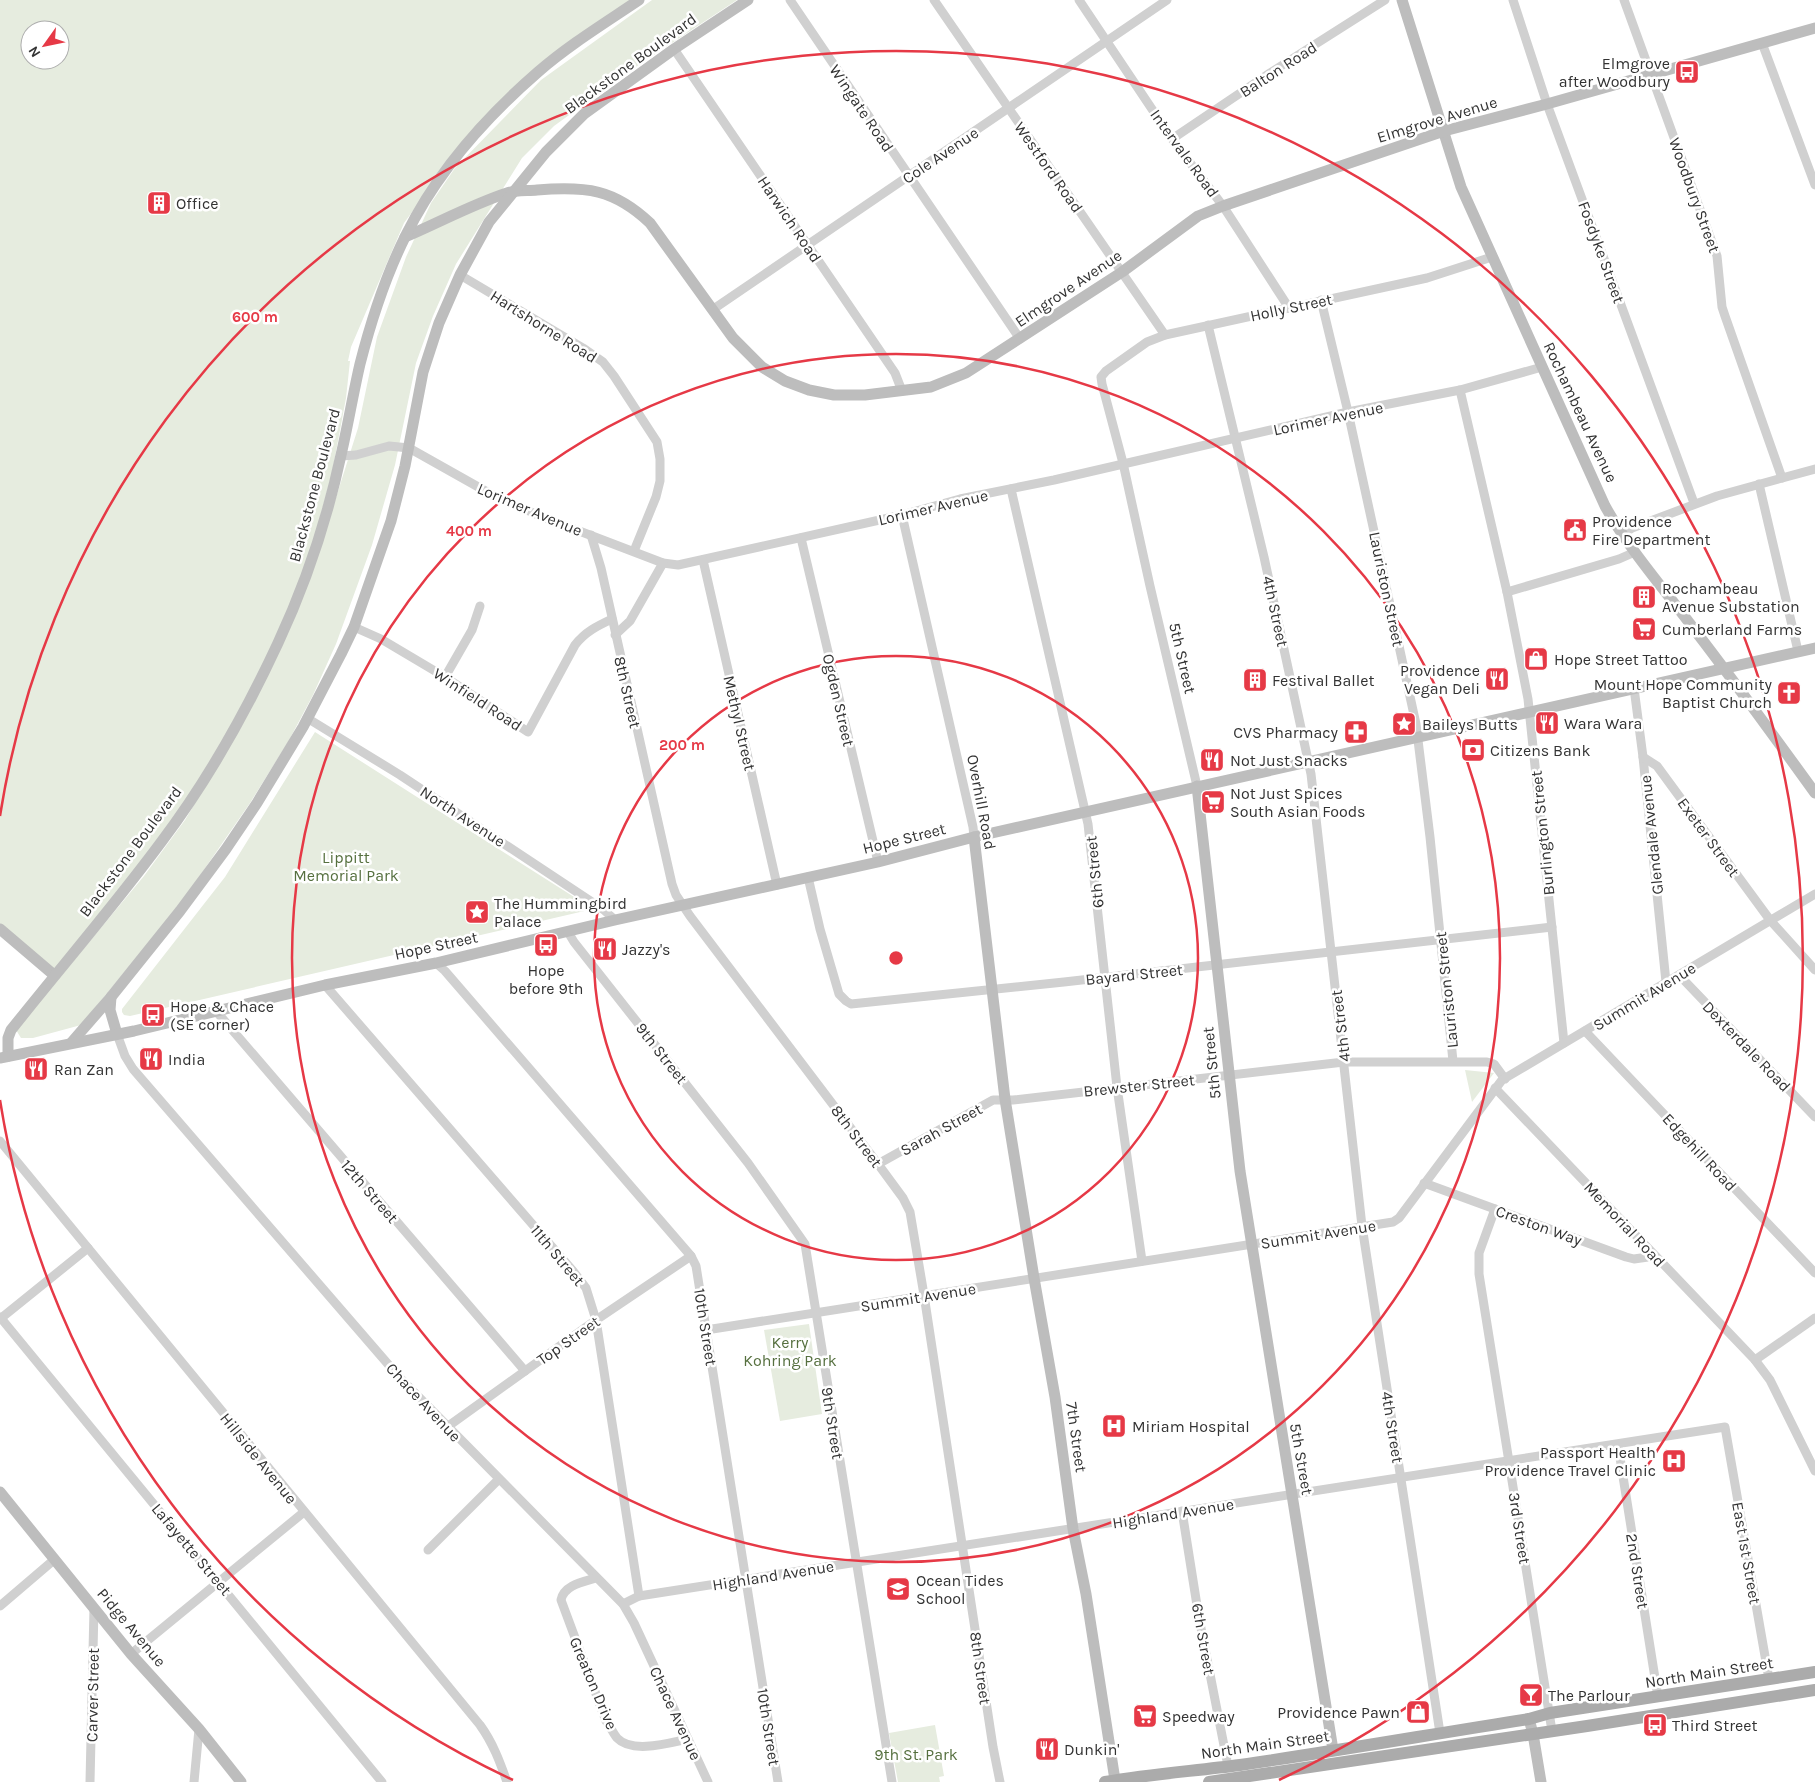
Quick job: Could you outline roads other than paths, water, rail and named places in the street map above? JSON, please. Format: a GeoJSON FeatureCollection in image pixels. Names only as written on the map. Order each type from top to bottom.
{"type":"FeatureCollection","features":[{"type":"Feature","properties":{"kind":"main road","name":"North Main Street"},"geometry":{"type":"LineString","coordinates":[[1110,1781],[1163,1778],[1228,1766],[1529,1719],[1550,1713],[1815,1672]]}},
{"type":"Feature","properties":{"kind":"main road"},"geometry":{"type":"LineString","coordinates":[[1815,1672],[1815,1685]]}},
{"type":"Feature","properties":{"kind":"main road","name":"North Main Street"},"geometry":{"type":"LineString","coordinates":[[1209,1782],[1260,1778],[1815,1690]]}},
{"type":"Feature","properties":{"kind":"street","name":"Blackstone Boulevard"},"geometry":{"type":"LineString","coordinates":[[4,1057],[11,1030],[163,841],[188,805],[244,713],[280,641],[310,569],[341,456],[365,347],[384,288],[405,237],[419,210],[453,160],[491,116],[540,71],[639,0]]}},
{"type":"Feature","properties":{"kind":"street","name":"Blackstone Boulevard"},"geometry":{"type":"LineString","coordinates":[[71,1043],[111,997],[180,911],[226,849],[257,803],[307,718],[341,654],[354,627],[391,521],[409,448],[423,372],[439,323],[460,275],[489,222],[552,146],[584,114],[674,49],[748,0]]}},
{"type":"Feature","properties":{"kind":"street","name":"Wingate Road"},"geometry":{"type":"LineString","coordinates":[[790,0],[1020,339]]}},
{"type":"Feature","properties":{"kind":"street","name":"Westford Road"},"geometry":{"type":"LineString","coordinates":[[934,0],[1165,334]]}},
{"type":"Feature","properties":{"kind":"street","name":"Intervale Road"},"geometry":{"type":"LineString","coordinates":[[1079,0],[1172,139],[1223,206],[1289,308]]}},
{"type":"Feature","properties":{"kind":"street","name":"Cole Avenue"},"geometry":{"type":"LineString","coordinates":[[712,310],[1167,0]]}},
{"type":"Feature","properties":{"kind":"street","name":"Balton Road"},"geometry":{"type":"LineString","coordinates":[[1172,139],[1270,73],[1385,0]]}},
{"type":"Feature","properties":{"kind":"street","name":"Rochambeau Avenue"},"geometry":{"type":"LineString","coordinates":[[1402,0],[1461,187],[1605,506],[1636,552],[1815,793]]}},
{"type":"Feature","properties":{"kind":"street","name":"Fosdyke Street"},"geometry":{"type":"LineString","coordinates":[[1513,0],[1547,104],[1605,257],[1694,503]]}},
{"type":"Feature","properties":{"kind":"street","name":"Woodbury Street"},"geometry":{"type":"LineString","coordinates":[[1624,0],[1717,256],[1722,307],[1782,478]]}},
{"type":"Feature","properties":{"kind":"street","name":"Elmgrove Avenue"},"geometry":{"type":"LineString","coordinates":[[405,237],[512,192],[560,188],[601,192],[622,201],[638,211],[650,222],[712,310],[745,351],[762,367],[785,381],[809,390],[834,395],[865,396],[931,388],[966,373],[1020,339],[1122,272],[1198,216],[1444,131],[1547,104],[1815,28]]}},
{"type":"Feature","properties":{"kind":"street"},"geometry":{"type":"LineString","coordinates":[[1762,43],[1815,185]]}},
{"type":"Feature","properties":{"kind":"street","name":"Harwich Road"},"geometry":{"type":"LineString","coordinates":[[674,49],[896,373],[902,391]]}},
{"type":"Feature","properties":{"kind":"street","name":"Holly Street"},"geometry":{"type":"LineString","coordinates":[[1101,377],[1106,370],[1147,342],[1165,334],[1427,278],[1492,257]]}},
{"type":"Feature","properties":{"kind":"street","name":"Hartshorne Road"},"geometry":{"type":"LineString","coordinates":[[460,275],[602,362],[614,376],[657,442],[660,459],[660,481],[656,498],[634,551]]}},
{"type":"Feature","properties":{"kind":"street","name":"Lauriston Street"},"geometry":{"type":"LineString","coordinates":[[1321,300],[1348,412],[1418,736],[1454,1061]]}},
{"type":"Feature","properties":{"kind":"street","name":"4th Street"},"geometry":{"type":"LineString","coordinates":[[1208,325],[1264,557],[1313,792],[1362,1226],[1440,1733]]}},
{"type":"Feature","properties":{"kind":"street","name":"Lorimer Avenue"},"geometry":{"type":"LineString","coordinates":[[341,456],[356,455],[389,446],[409,448],[488,493],[540,516],[663,563],[678,565],[1348,412],[1460,390],[1542,367]]}},
{"type":"Feature","properties":{"kind":"street","name":"5th Street"},"geometry":{"type":"LineString","coordinates":[[1101,377],[1123,463],[1156,615],[1197,786],[1240,1171],[1333,1750]]}},
{"type":"Feature","properties":{"kind":"street","name":"Burlington Street"},"geometry":{"type":"LineString","coordinates":[[1460,390],[1507,592],[1528,699],[1564,1043]]}},
{"type":"Feature","properties":{"kind":"street"},"geometry":{"type":"LineString","coordinates":[[1623,534],[1632,528],[1694,503],[1815,469]]}},
{"type":"Feature","properties":{"kind":"street"},"geometry":{"type":"LineString","coordinates":[[1759,484],[1798,652]]}},
{"type":"Feature","properties":{"kind":"street","name":"6th Street"},"geometry":{"type":"LineString","coordinates":[[1011,489],[1090,834],[1117,1087],[1142,1261]]}},
{"type":"Feature","properties":{"kind":"street","name":"Overhill Road"},"geometry":{"type":"LineString","coordinates":[[902,515],[973,827],[1005,1099]]}},
{"type":"Feature","properties":{"kind":"street","name":"8th Street"},"geometry":{"type":"LineString","coordinates":[[591,536],[601,568],[676,895],[878,1164],[903,1198],[910,1212],[1000,1782]]}},
{"type":"Feature","properties":{"kind":"street","name":"Ogden Street"},"geometry":{"type":"LineString","coordinates":[[801,538],[878,862]]}},
{"type":"Feature","properties":{"kind":"street"},"geometry":{"type":"LineString","coordinates":[[1507,592],[1619,559],[1636,552]]}},
{"type":"Feature","properties":{"kind":"street","name":"Methyl Street"},"geometry":{"type":"LineString","coordinates":[[703,560],[777,885]]}},
{"type":"Feature","properties":{"kind":"street"},"geometry":{"type":"LineString","coordinates":[[615,635],[630,621],[663,563]]}},
{"type":"Feature","properties":{"kind":"street"},"geometry":{"type":"LineString","coordinates":[[445,677],[472,630],[480,606]]}},
{"type":"Feature","properties":{"kind":"street","name":"Winfield Road"},"geometry":{"type":"LineString","coordinates":[[354,627],[381,640],[445,677],[528,732],[582,635],[612,619]]}},
{"type":"Feature","properties":{"kind":"street","name":"Hope Street"},"geometry":{"type":"LineString","coordinates":[[4,1057],[117,1034],[325,985],[436,963],[615,920],[878,862],[974,837],[1197,786],[1815,648]]}},
{"type":"Feature","properties":{"kind":"street","name":"Glendale Avenue"},"geometry":{"type":"LineString","coordinates":[[1634,688],[1666,982]]}},
{"type":"Feature","properties":{"kind":"street","name":"North Avenue"},"geometry":{"type":"LineString","coordinates":[[307,718],[408,780],[604,910],[615,920]]}},
{"type":"Feature","properties":{"kind":"street","name":"Exeter Street"},"geometry":{"type":"LineString","coordinates":[[1643,757],[1657,766],[1770,920],[1815,970]]}},
{"type":"Feature","properties":{"kind":"street","name":"Bayard Street"},"geometry":{"type":"LineString","coordinates":[[808,878],[822,938],[839,994],[851,1004],[993,990],[1552,927]]}},
{"type":"Feature","properties":{"kind":"street","name":"Summit Avenue"},"geometry":{"type":"LineString","coordinates":[[706,1330],[924,1294],[1392,1222],[1398,1218],[1495,1088],[1505,1079],[1815,894]]}},
{"type":"Feature","properties":{"kind":"street"},"geometry":{"type":"LineString","coordinates":[[0,929],[54,975]]}},
{"type":"Feature","properties":{"kind":"street","name":"9th Street"},"geometry":{"type":"LineString","coordinates":[[568,932],[748,1164],[805,1244],[892,1782]]}},
{"type":"Feature","properties":{"kind":"street","name":"10th Street"},"geometry":{"type":"LineString","coordinates":[[436,963],[446,971],[691,1256],[696,1266],[778,1782]]}},
{"type":"Feature","properties":{"kind":"street","name":"Dexterdale Road"},"geometry":{"type":"LineString","coordinates":[[1679,975],[1815,1117]]}},
{"type":"Feature","properties":{"kind":"street","name":"11th Street"},"geometry":{"type":"LineString","coordinates":[[325,985],[586,1288],[596,1320],[639,1596]]}},
{"type":"Feature","properties":{"kind":"street"},"geometry":{"type":"LineString","coordinates":[[111,997],[110,1010],[117,1034]]}},
{"type":"Feature","properties":{"kind":"street","name":"12th Street"},"geometry":{"type":"LineString","coordinates":[[216,1011],[525,1371]]}},
{"type":"Feature","properties":{"kind":"street","name":"Edgehill Road"},"geometry":{"type":"LineString","coordinates":[[1585,1031],[1815,1273]]}},
{"type":"Feature","properties":{"kind":"street","name":"Chace Avenue"},"geometry":{"type":"LineString","coordinates":[[117,1034],[124,1056],[133,1070],[400,1378],[623,1604],[634,1623],[708,1782]]}},
{"type":"Feature","properties":{"kind":"street","name":"Brewster Street"},"geometry":{"type":"LineString","coordinates":[[1005,1099],[1013,1100],[1344,1062],[1454,1061],[1494,1064],[1505,1079]]}},
{"type":"Feature","properties":{"kind":"street","name":"Memorial Road"},"geometry":{"type":"LineString","coordinates":[[1495,1088],[1755,1360],[1770,1380],[1815,1471]]}},
{"type":"Feature","properties":{"kind":"street","name":"Sarah Street"},"geometry":{"type":"LineString","coordinates":[[878,1164],[993,1100],[1005,1099]]}},
{"type":"Feature","properties":{"kind":"street","name":"7th Street"},"geometry":{"type":"LineString","coordinates":[[1005,1099],[1055,1397],[1073,1529],[1086,1594],[1110,1781]]}},
{"type":"Feature","properties":{"kind":"street","name":"Hillside Avenue"},"geometry":{"type":"LineString","coordinates":[[0,1141],[480,1725],[490,1740],[508,1782]]}},
{"type":"Feature","properties":{"kind":"street","name":"Creston Way"},"geometry":{"type":"LineString","coordinates":[[1424,1183],[1626,1257],[1634,1259],[1655,1256]]}},
{"type":"Feature","properties":{"kind":"street","name":"3rd Street"},"geometry":{"type":"LineString","coordinates":[[1495,1209],[1479,1253],[1480,1274],[1552,1731]]}},
{"type":"Feature","properties":{"kind":"street"},"geometry":{"type":"LineString","coordinates":[[0,1318],[88,1248]]}},
{"type":"Feature","properties":{"kind":"street","name":"Top Street"},"geometry":{"type":"LineString","coordinates":[[447,1427],[596,1320],[691,1256]]}},
{"type":"Feature","properties":{"kind":"street","name":"Lafayette Street"},"geometry":{"type":"LineString","coordinates":[[0,1318],[220,1582],[382,1782]]}},
{"type":"Feature","properties":{"kind":"street"},"geometry":{"type":"LineString","coordinates":[[1755,1360],[1815,1318]]}},
{"type":"Feature","properties":{"kind":"street","name":"Highland Avenue"},"geometry":{"type":"LineString","coordinates":[[623,1604],[639,1596],[856,1561],[1725,1427]]}},
{"type":"Feature","properties":{"kind":"street","name":"East 1st Street"},"geometry":{"type":"LineString","coordinates":[[1725,1427],[1769,1679]]}},
{"type":"Feature","properties":{"kind":"street","name":"2nd Street"},"geometry":{"type":"LineString","coordinates":[[1618,1445],[1658,1697]]}},
{"type":"Feature","properties":{"kind":"street"},"geometry":{"type":"LineString","coordinates":[[428,1550],[499,1479]]}},
{"type":"Feature","properties":{"kind":"street","name":"Pidge Avenue"},"geometry":{"type":"LineString","coordinates":[[0,1492],[131,1654],[199,1729],[241,1782]]}},
{"type":"Feature","properties":{"kind":"street","name":"6th Street"},"geometry":{"type":"LineString","coordinates":[[1182,1511],[1199,1618],[1228,1766]]}},
{"type":"Feature","properties":{"kind":"street"},"geometry":{"type":"LineString","coordinates":[[131,1654],[304,1512]]}},
{"type":"Feature","properties":{"kind":"street"},"geometry":{"type":"LineString","coordinates":[[0,1606],[55,1559]]}},
{"type":"Feature","properties":{"kind":"street","name":"Greaton Drive"},"geometry":{"type":"LineString","coordinates":[[596,1578],[572,1586],[562,1594],[560,1600],[606,1721],[617,1738],[627,1744],[639,1747],[688,1739]]}},
{"type":"Feature","properties":{"kind":"street","name":"Carver Street"},"geometry":{"type":"LineString","coordinates":[[90,1782],[94,1608]]}},
{"type":"Feature","properties":{"kind":"street"},"geometry":{"type":"LineString","coordinates":[[1529,1719],[1541,1782]]}},
{"type":"Feature","properties":{"kind":"street"},"geometry":{"type":"LineString","coordinates":[[194,1782],[199,1729]]}},
{"type":"Feature","properties":{"kind":"place","name":"Elmgrove after Woodbury"},"geometry":{"type":"Point","coordinates":[1687,72]}},
{"type":"Feature","properties":{"kind":"place","name":"Office"},"geometry":{"type":"Point","coordinates":[159,203]}},
{"type":"Feature","properties":{"kind":"place","name":"Providence Fire Department"},"geometry":{"type":"Point","coordinates":[1575,530]}},
{"type":"Feature","properties":{"kind":"place","name":"Rochambeau Avenue Substation"},"geometry":{"type":"Point","coordinates":[1644,597]}},
{"type":"Feature","properties":{"kind":"place","name":"Cumberland Farms"},"geometry":{"type":"Point","coordinates":[1644,629]}},
{"type":"Feature","properties":{"kind":"place","name":"Hope Street Tattoo"},"geometry":{"type":"Point","coordinates":[1536,659]}},
{"type":"Feature","properties":{"kind":"place","name":"Providence Vegan Deli"},"geometry":{"type":"Point","coordinates":[1497,679]}},
{"type":"Feature","properties":{"kind":"place","name":"Festival Ballet"},"geometry":{"type":"Point","coordinates":[1255,680]}},
{"type":"Feature","properties":{"kind":"place","name":"Mount Hope Community Baptist Church"},"geometry":{"type":"Point","coordinates":[1789,693]}},
{"type":"Feature","properties":{"kind":"place","name":"Wara Wara"},"geometry":{"type":"Point","coordinates":[1547,723]}},
{"type":"Feature","properties":{"kind":"place","name":"Baileys Butts"},"geometry":{"type":"Point","coordinates":[1404,724]}},
{"type":"Feature","properties":{"kind":"place","name":"CVS Pharmacy"},"geometry":{"type":"Point","coordinates":[1356,732]}},
{"type":"Feature","properties":{"kind":"place","name":"Citizens Bank"},"geometry":{"type":"Point","coordinates":[1473,750]}},
{"type":"Feature","properties":{"kind":"place","name":"Not Just Snacks"},"geometry":{"type":"Point","coordinates":[1212,760]}},
{"type":"Feature","properties":{"kind":"place","name":"Not Just Spices South Asian Foods"},"geometry":{"type":"Point","coordinates":[1213,802]}},
{"type":"Feature","properties":{"kind":"place","name":"The Hummingbird Palace"},"geometry":{"type":"Point","coordinates":[477,912]}},
{"type":"Feature","properties":{"kind":"place","name":"Hope before 9th"},"geometry":{"type":"Point","coordinates":[546,945]}},
{"type":"Feature","properties":{"kind":"place","name":"Jazzy's"},"geometry":{"type":"Point","coordinates":[605,949]}},
{"type":"Feature","properties":{"kind":"place","name":"Hope & Chace (SE corner)"},"geometry":{"type":"Point","coordinates":[153,1015]}},
{"type":"Feature","properties":{"kind":"place","name":"India"},"geometry":{"type":"Point","coordinates":[151,1059]}},
{"type":"Feature","properties":{"kind":"place","name":"Ran Zan"},"geometry":{"type":"Point","coordinates":[36,1069]}},
{"type":"Feature","properties":{"kind":"place","name":"Miriam Hospital"},"geometry":{"type":"Point","coordinates":[1114,1426]}},
{"type":"Feature","properties":{"kind":"place","name":"Passport Health Providence Travel Clinic"},"geometry":{"type":"Point","coordinates":[1674,1461]}},
{"type":"Feature","properties":{"kind":"place","name":"Ocean Tides School"},"geometry":{"type":"Point","coordinates":[898,1589]}},
{"type":"Feature","properties":{"kind":"place","name":"The Parlour"},"geometry":{"type":"Point","coordinates":[1531,1695]}},
{"type":"Feature","properties":{"kind":"place","name":"Providence Pawn"},"geometry":{"type":"Point","coordinates":[1418,1712]}},
{"type":"Feature","properties":{"kind":"place","name":"Speedway"},"geometry":{"type":"Point","coordinates":[1145,1716]}},
{"type":"Feature","properties":{"kind":"place","name":"Third Street"},"geometry":{"type":"Point","coordinates":[1655,1725]}},
{"type":"Feature","properties":{"kind":"place","name":"Dunkin'"},"geometry":{"type":"Point","coordinates":[1047,1749]}},
{"type":"Feature","properties":{"kind":"park label","name":"Lippitt Memorial Park"},"geometry":{"type":"Point","coordinates":[346,866]}},
{"type":"Feature","properties":{"kind":"park label","name":"Kerry Kohring Park"},"geometry":{"type":"Point","coordinates":[790,1351]}},
{"type":"Feature","properties":{"kind":"park label","name":"9th St. Park"},"geometry":{"type":"Point","coordinates":[916,1754]}}]}
